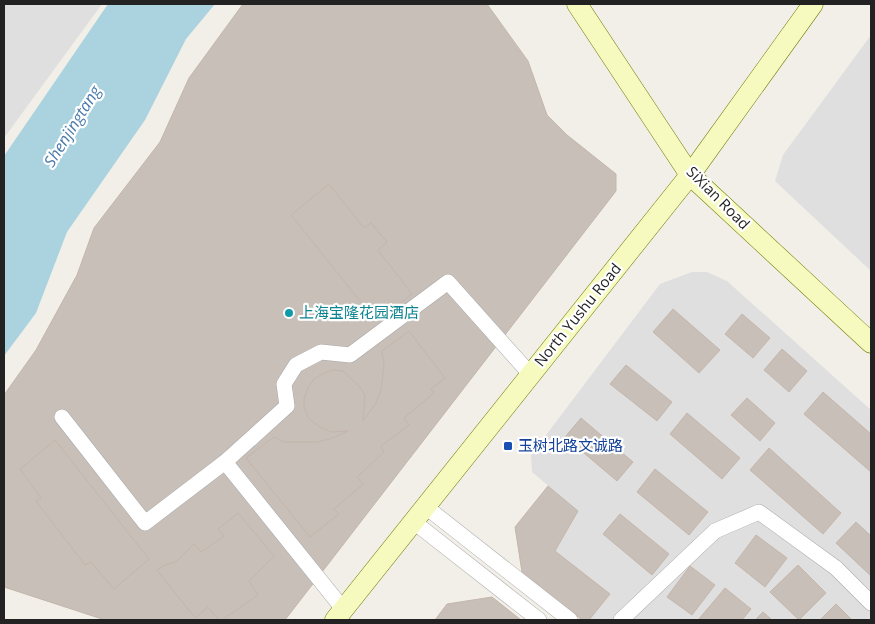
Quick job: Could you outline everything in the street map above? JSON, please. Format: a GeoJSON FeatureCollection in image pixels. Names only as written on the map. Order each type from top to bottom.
{"type":"FeatureCollection","features":[{"type":"Feature","properties":{"kind":"main road","name":"SiXian Road"},"geometry":{"type":"LineString","coordinates":[[577,4],[690,175],[871,343]]}},
{"type":"Feature","properties":{"kind":"main road","name":"North Yushu Road"},"geometry":{"type":"LineString","coordinates":[[340,615],[690,175],[813,4]]}},
{"type":"Feature","properties":{"kind":"street"},"geometry":{"type":"LineString","coordinates":[[62,417],[145,523],[225,462],[288,406],[284,384],[296,365],[321,352],[350,355],[448,282],[531,375]]}},
{"type":"Feature","properties":{"kind":"street"},"geometry":{"type":"LineString","coordinates":[[225,462],[340,615]]}},
{"type":"Feature","properties":{"kind":"street"},"geometry":{"type":"LineString","coordinates":[[621,620],[715,531],[759,512],[836,568],[871,603]]}},
{"type":"Feature","properties":{"kind":"street"},"geometry":{"type":"LineString","coordinates":[[420,514],[539,620]]}},
{"type":"Feature","properties":{"kind":"street"},"geometry":{"type":"LineString","coordinates":[[420,514],[570,620]]}},
{"type":"Feature","properties":{"kind":"shaded area"},"geometry":{"type":"Polygon","coordinates":[[[4,4],[102,4],[4,138],[4,4]]]}},
{"type":"Feature","properties":{"kind":"shaded area"},"geometry":{"type":"Polygon","coordinates":[[[871,35],[871,271],[775,181],[783,155],[871,35]]]}},
{"type":"Feature","properties":{"kind":"shaded area"},"geometry":{"type":"Polygon","coordinates":[[[692,272],[707,272],[727,281],[871,410],[871,620],[589,620],[610,594],[555,551],[578,511],[532,472],[531,455],[660,284],[692,272]]]}},
{"type":"Feature","properties":{"kind":"water","name":"Shenjingtang"},"geometry":{"type":"Polygon","coordinates":[[[108,4],[215,4],[186,39],[145,120],[67,232],[36,313],[4,356],[4,156],[108,4]]]}},
{"type":"Feature","properties":{"kind":"building","name":"上海宝隆花园酒店"},"geometry":{"type":"Polygon","coordinates":[[[243,4],[487,4],[528,61],[547,115],[567,135],[616,174],[616,191],[285,620],[105,620],[4,587],[4,395],[36,350],[77,275],[94,228],[160,142],[189,78],[243,4]]]}},
{"type":"Feature","properties":{"kind":"building"},"geometry":{"type":"Polygon","coordinates":[[[329,184],[364,228],[371,223],[387,242],[378,250],[412,294],[376,321],[291,215],[329,184]]]}},
{"type":"Feature","properties":{"kind":"building"},"geometry":{"type":"Polygon","coordinates":[[[673,309],[720,350],[699,373],[653,332],[673,309]]]}},
{"type":"Feature","properties":{"kind":"building"},"geometry":{"type":"Polygon","coordinates":[[[742,314],[770,338],[753,358],[725,334],[742,314]]]}},
{"type":"Feature","properties":{"kind":"building"},"geometry":{"type":"Polygon","coordinates":[[[409,331],[445,378],[431,389],[434,393],[404,418],[409,425],[381,446],[384,452],[357,477],[363,484],[334,509],[339,514],[310,537],[246,458],[274,437],[284,442],[317,442],[330,439],[348,431],[332,432],[320,427],[309,419],[304,408],[304,398],[314,379],[333,370],[343,371],[359,386],[365,395],[363,421],[376,403],[381,390],[384,365],[382,351],[409,331]]]}},
{"type":"Feature","properties":{"kind":"building"},"geometry":{"type":"Polygon","coordinates":[[[782,349],[807,371],[789,392],[764,370],[782,349]]]}},
{"type":"Feature","properties":{"kind":"building"},"geometry":{"type":"Polygon","coordinates":[[[626,365],[672,402],[657,421],[610,384],[626,365]]]}},
{"type":"Feature","properties":{"kind":"building"},"geometry":{"type":"Polygon","coordinates":[[[823,392],[871,434],[871,472],[804,414],[823,392]]]}},
{"type":"Feature","properties":{"kind":"building"},"geometry":{"type":"Polygon","coordinates":[[[747,398],[775,423],[760,441],[731,415],[747,398]]]}},
{"type":"Feature","properties":{"kind":"building"},"geometry":{"type":"Polygon","coordinates":[[[687,413],[740,458],[722,479],[670,434],[687,413]]]}},
{"type":"Feature","properties":{"kind":"building"},"geometry":{"type":"Polygon","coordinates":[[[581,418],[633,462],[617,481],[565,437],[581,418]]]}},
{"type":"Feature","properties":{"kind":"building"},"geometry":{"type":"Polygon","coordinates":[[[55,440],[149,559],[114,589],[91,562],[85,565],[36,501],[41,498],[20,469],[55,440]]]}},
{"type":"Feature","properties":{"kind":"building"},"geometry":{"type":"Polygon","coordinates":[[[769,448],[841,513],[823,534],[750,470],[769,448]]]}},
{"type":"Feature","properties":{"kind":"building"},"geometry":{"type":"Polygon","coordinates":[[[655,469],[708,512],[689,535],[637,492],[655,469]]]}},
{"type":"Feature","properties":{"kind":"building"},"geometry":{"type":"Polygon","coordinates":[[[548,486],[578,511],[555,551],[610,594],[589,620],[582,620],[522,572],[515,527],[548,486]]]}},
{"type":"Feature","properties":{"kind":"building"},"geometry":{"type":"Polygon","coordinates":[[[238,513],[274,556],[249,581],[258,595],[222,620],[219,620],[208,607],[195,618],[157,570],[177,561],[194,544],[201,552],[224,536],[218,529],[238,513]]]}},
{"type":"Feature","properties":{"kind":"building"},"geometry":{"type":"Polygon","coordinates":[[[620,514],[669,554],[652,575],[603,534],[620,514]]]}},
{"type":"Feature","properties":{"kind":"building"},"geometry":{"type":"Polygon","coordinates":[[[856,522],[871,536],[871,576],[836,543],[856,522]]]}},
{"type":"Feature","properties":{"kind":"building"},"geometry":{"type":"Polygon","coordinates":[[[756,535],[787,558],[765,587],[735,563],[756,535]]]}},
{"type":"Feature","properties":{"kind":"building"},"geometry":{"type":"Polygon","coordinates":[[[798,565],[826,593],[799,620],[770,592],[798,565]]]}},
{"type":"Feature","properties":{"kind":"building"},"geometry":{"type":"Polygon","coordinates":[[[690,566],[715,585],[692,615],[667,597],[690,566]]]}},
{"type":"Feature","properties":{"kind":"building"},"geometry":{"type":"Polygon","coordinates":[[[725,588],[751,609],[742,620],[698,620],[725,588]]]}},
{"type":"Feature","properties":{"kind":"building"},"geometry":{"type":"Polygon","coordinates":[[[492,597],[521,620],[435,620],[447,604],[492,597]]]}},
{"type":"Feature","properties":{"kind":"building"},"geometry":{"type":"Polygon","coordinates":[[[836,604],[852,620],[820,620],[836,604]]]}},
{"type":"Feature","properties":{"kind":"building"},"geometry":{"type":"Polygon","coordinates":[[[763,612],[772,620],[755,620],[763,612]]]}},
{"type":"Feature","properties":{"kind":"place","name":"上海宝隆花园酒店"},"geometry":{"type":"Point","coordinates":[289,313]}},
{"type":"Feature","properties":{"kind":"place","name":"玉树北路文诚路"},"geometry":{"type":"Point","coordinates":[508,446]}}]}
